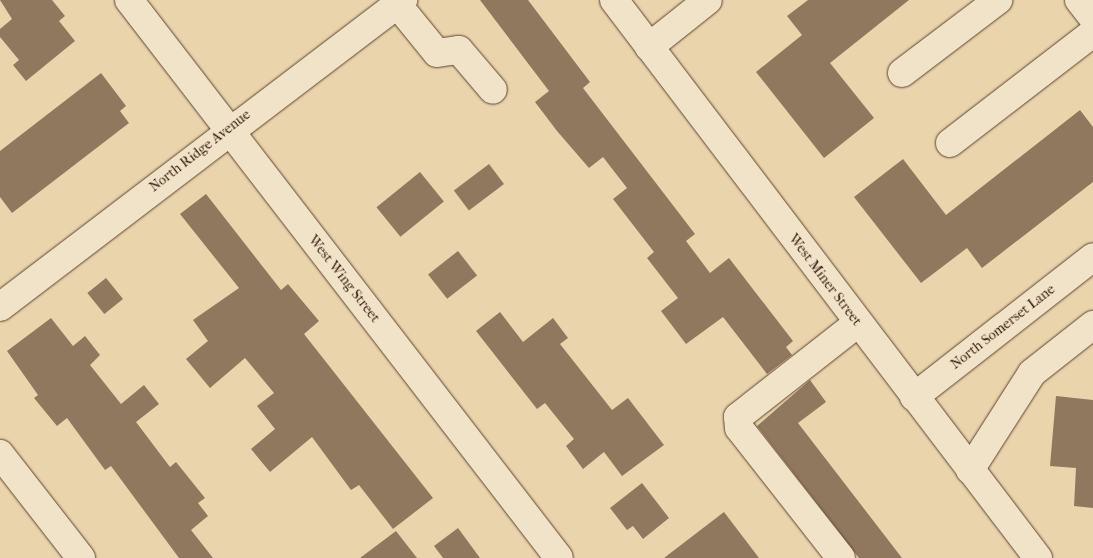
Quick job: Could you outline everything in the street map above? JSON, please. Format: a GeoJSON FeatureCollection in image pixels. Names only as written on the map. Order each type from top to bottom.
{"type":"FeatureCollection","features":[{"type":"Feature","properties":{"kind":"street","name":"West Wing Street"},"geometry":{"type":"LineString","coordinates":[[129,0],[559,558]]}},
{"type":"Feature","properties":{"kind":"street","name":"West Miner Street"},"geometry":{"type":"LineString","coordinates":[[614,0],[1038,558]]}},
{"type":"Feature","properties":{"kind":"street"},"geometry":{"type":"LineString","coordinates":[[650,46],[708,0]]}},
{"type":"Feature","properties":{"kind":"street"},"geometry":{"type":"LineString","coordinates":[[902,73],[998,0]]}},
{"type":"Feature","properties":{"kind":"street"},"geometry":{"type":"LineString","coordinates":[[1079,0],[1093,18]]}},
{"type":"Feature","properties":{"kind":"street","name":"North Ridge Avenue"},"geometry":{"type":"LineString","coordinates":[[0,307],[228,129],[400,2]]}},
{"type":"Feature","properties":{"kind":"street"},"geometry":{"type":"LineString","coordinates":[[400,2],[437,53],[459,50],[493,90]]}},
{"type":"Feature","properties":{"kind":"street"},"geometry":{"type":"LineString","coordinates":[[950,143],[1093,33]]}},
{"type":"Feature","properties":{"kind":"street","name":"North Somerset Lane"},"geometry":{"type":"LineString","coordinates":[[914,397],[1093,257]]}},
{"type":"Feature","properties":{"kind":"street"},"geometry":{"type":"LineString","coordinates":[[842,558],[739,428],[738,417],[858,323]]}},
{"type":"Feature","properties":{"kind":"street"},"geometry":{"type":"LineString","coordinates":[[970,470],[1032,373],[1093,325]]}},
{"type":"Feature","properties":{"kind":"street"},"geometry":{"type":"LineString","coordinates":[[0,454],[81,558]]}},
{"type":"Feature","properties":{"kind":"building"},"geometry":{"type":"Polygon","coordinates":[[[0,0],[52,0],[65,16],[59,21],[75,41],[26,81],[13,65],[19,60],[0,37],[0,29],[12,19],[0,0]]]}},
{"type":"Feature","properties":{"kind":"building"},"geometry":{"type":"Polygon","coordinates":[[[480,0],[528,0],[590,82],[583,88],[695,234],[686,241],[710,273],[729,258],[793,341],[786,347],[792,355],[767,374],[723,317],[686,344],[661,311],[678,298],[647,258],[654,252],[613,199],[627,188],[603,157],[589,168],[557,131],[535,102],[549,91],[480,0]]]}},
{"type":"Feature","properties":{"kind":"building"},"geometry":{"type":"Polygon","coordinates":[[[808,0],[909,0],[830,63],[874,118],[824,158],[756,72],[802,35],[787,16],[808,0]]]}},
{"type":"Feature","properties":{"kind":"building"},"geometry":{"type":"Polygon","coordinates":[[[101,73],[126,106],[120,111],[129,123],[12,213],[0,197],[0,151],[101,73]]]}},
{"type":"Feature","properties":{"kind":"building"},"geometry":{"type":"Polygon","coordinates":[[[1080,110],[1093,127],[1093,182],[982,268],[967,248],[921,283],[854,197],[903,159],[946,215],[1080,110]]]}},
{"type":"Feature","properties":{"kind":"building"},"geometry":{"type":"Polygon","coordinates":[[[489,164],[504,184],[469,210],[454,190],[489,164]]]}},
{"type":"Feature","properties":{"kind":"building"},"geometry":{"type":"Polygon","coordinates":[[[420,172],[444,202],[400,237],[376,207],[420,172]]]}},
{"type":"Feature","properties":{"kind":"building"},"geometry":{"type":"Polygon","coordinates":[[[206,194],[281,290],[288,284],[319,321],[304,334],[433,498],[393,529],[359,485],[351,490],[312,437],[270,472],[251,449],[275,429],[257,406],[274,393],[245,358],[210,388],[186,359],[208,341],[193,320],[239,288],[180,214],[206,194]]]}},
{"type":"Feature","properties":{"kind":"building"},"geometry":{"type":"Polygon","coordinates":[[[458,251],[477,275],[447,299],[428,274],[458,251]]]}},
{"type":"Feature","properties":{"kind":"building"},"geometry":{"type":"Polygon","coordinates":[[[106,278],[123,299],[104,314],[87,293],[106,278]]]}},
{"type":"Feature","properties":{"kind":"building"},"geometry":{"type":"Polygon","coordinates":[[[500,312],[523,342],[553,318],[568,338],[560,344],[612,410],[628,398],[664,445],[622,476],[604,452],[583,469],[566,446],[574,439],[545,403],[537,409],[476,331],[500,312]]]}},
{"type":"Feature","properties":{"kind":"building"},"geometry":{"type":"Polygon","coordinates":[[[51,318],[73,346],[85,336],[100,355],[90,365],[121,404],[144,385],[159,404],[136,422],[170,467],[176,462],[205,498],[198,503],[208,516],[191,530],[213,558],[179,558],[111,466],[105,470],[67,418],[57,426],[34,398],[38,395],[7,351],[51,318]]]}},
{"type":"Feature","properties":{"kind":"building"},"geometry":{"type":"Polygon","coordinates":[[[810,380],[826,402],[798,423],[902,558],[859,558],[757,426],[810,380]]]}},
{"type":"Feature","properties":{"kind":"building"},"geometry":{"type":"Polygon","coordinates":[[[1056,396],[1093,400],[1093,508],[1074,506],[1076,468],[1050,466],[1056,396]]]}},
{"type":"Feature","properties":{"kind":"building"},"geometry":{"type":"Polygon","coordinates":[[[642,483],[669,518],[643,539],[633,526],[627,530],[610,508],[642,483]]]}},
{"type":"Feature","properties":{"kind":"building"},"geometry":{"type":"Polygon","coordinates":[[[724,512],[759,558],[664,558],[724,512]]]}},
{"type":"Feature","properties":{"kind":"building"},"geometry":{"type":"Polygon","coordinates":[[[458,528],[480,558],[443,558],[434,546],[458,528]]]}},
{"type":"Feature","properties":{"kind":"building"},"geometry":{"type":"Polygon","coordinates":[[[396,531],[417,558],[360,558],[396,531]]]}}]}
